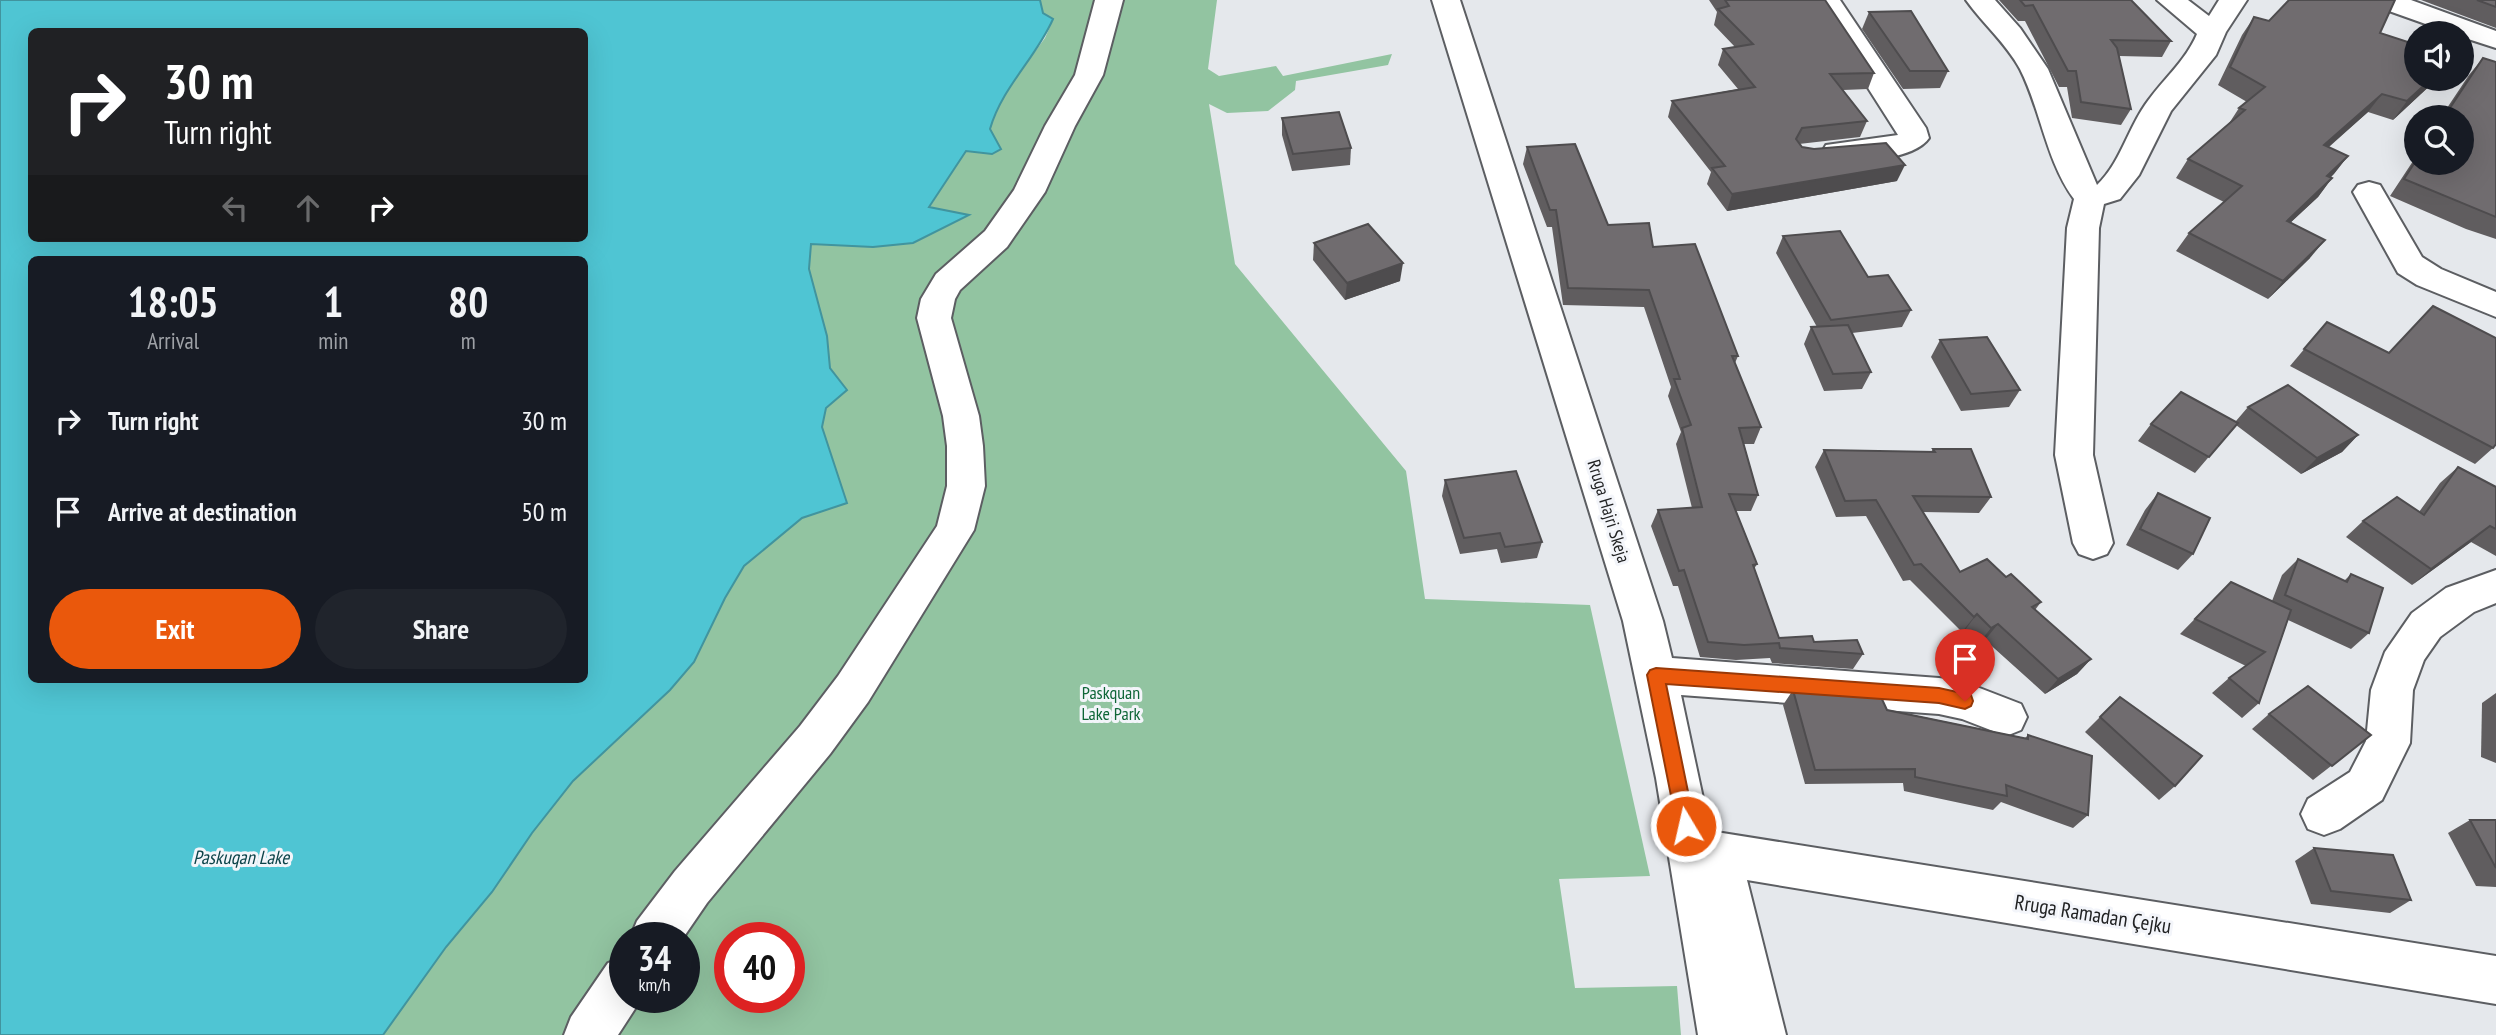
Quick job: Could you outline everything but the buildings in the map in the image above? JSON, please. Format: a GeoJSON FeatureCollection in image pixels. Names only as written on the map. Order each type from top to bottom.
{"type":"FeatureCollection","features":[{"type":"Feature","properties":{"kind":"street"},"geometry":{"type":"LineString","coordinates":[[666,922],[691,887],[814,740],[853,689],[955,530],[966,486],[965,446],[961,416],[934,318],[938,299],[948,282],[996,239],[1029,192],[1060,126],[1089,75],[1109,0]]}},
{"type":"Feature","properties":{"kind":"street","name":"Rruga Hajri Skeja"},"geometry":{"type":"LineString","coordinates":[[1446,0],[1627,568],[1656,675],[1703,851],[1723,1035]]}},
{"type":"Feature","properties":{"kind":"street"},"geometry":{"type":"LineString","coordinates":[[1807,155],[1896,146],[1909,143],[1914,138],[1911,128],[1826,0]]}},
{"type":"Feature","properties":{"kind":"street"},"geometry":{"type":"LineString","coordinates":[[1980,0],[2010,34],[2034,69],[2078,182],[2090,198]]}},
{"type":"Feature","properties":{"kind":"street"},"geometry":{"type":"LineString","coordinates":[[2171,0],[2212,32]]}},
{"type":"Feature","properties":{"kind":"street"},"geometry":{"type":"LineString","coordinates":[[2090,198],[2109,192],[2128,168],[2157,108],[2202,55],[2212,32],[2233,0]]}},
{"type":"Feature","properties":{"kind":"street"},"geometry":{"type":"LineString","coordinates":[[2385,0],[2496,40]]}},
{"type":"Feature","properties":{"kind":"street"},"geometry":{"type":"LineString","coordinates":[[2369,192],[2410,265],[2428,277],[2496,305]]}},
{"type":"Feature","properties":{"kind":"street"},"geometry":{"type":"LineString","coordinates":[[2090,198],[2083,228],[2074,455],[2093,543]]}},
{"type":"Feature","properties":{"kind":"street"},"geometry":{"type":"LineString","coordinates":[[2324,814],[2366,786],[2388,743],[2392,690],[2406,652],[2426,625],[2460,600],[2496,586]]}},
{"type":"Feature","properties":{"kind":"street"},"geometry":{"type":"LineString","coordinates":[[1656,675],[1939,696],[1965,701],[2006,718]]}},
{"type":"Feature","properties":{"kind":"street"},"geometry":{"type":"LineString","coordinates":[[1703,851],[1761,1035]]}},
{"type":"Feature","properties":{"kind":"street","name":"Rruga Ramadan Çejku"},"geometry":{"type":"LineString","coordinates":[[1703,851],[2496,980]]}},
{"type":"Feature","properties":{"kind":"street"},"geometry":{"type":"LineString","coordinates":[[589,1035],[609,1004]]}},
{"type":"Feature","properties":{"kind":"green space","name":"Paskquan Lake Park"},"geometry":{"type":"Polygon","coordinates":[[[1040,0],[1217,0],[1208,69],[1219,76],[1276,66],[1283,76],[1392,54],[1388,65],[1296,81],[1295,90],[1268,111],[1227,113],[1209,104],[1235,264],[1406,471],[1425,599],[1590,605],[1650,876],[1559,879],[1575,988],[1677,986],[1681,1035],[383,1035],[446,947],[492,892],[532,833],[573,781],[670,690],[694,662],[744,566],[802,518],[847,503],[822,427],[825,408],[847,390],[830,368],[827,336],[809,269],[811,244],[873,247],[913,243],[968,215],[929,208],[966,151],[992,154],[990,128],[1005,92],[1045,38],[1053,20],[1043,13],[1040,0]]]}},
{"type":"Feature","properties":{"kind":"water","name":"Paskuqan Lake"},"geometry":{"type":"Polygon","coordinates":[[[0,0],[1040,0],[1043,13],[1053,19],[995,114],[990,129],[1001,149],[992,154],[966,151],[929,207],[969,215],[913,243],[873,247],[811,244],[809,269],[827,336],[830,368],[847,390],[826,408],[822,427],[847,503],[802,518],[744,566],[694,662],[670,690],[573,781],[532,833],[492,892],[446,947],[383,1035],[0,1035],[0,0]]]}},
{"type":"Feature","properties":{"kind":"route"},"geometry":{"type":"LineString","coordinates":[[1686,826],[1656,675],[1939,696],[1965,701]]}}]}
